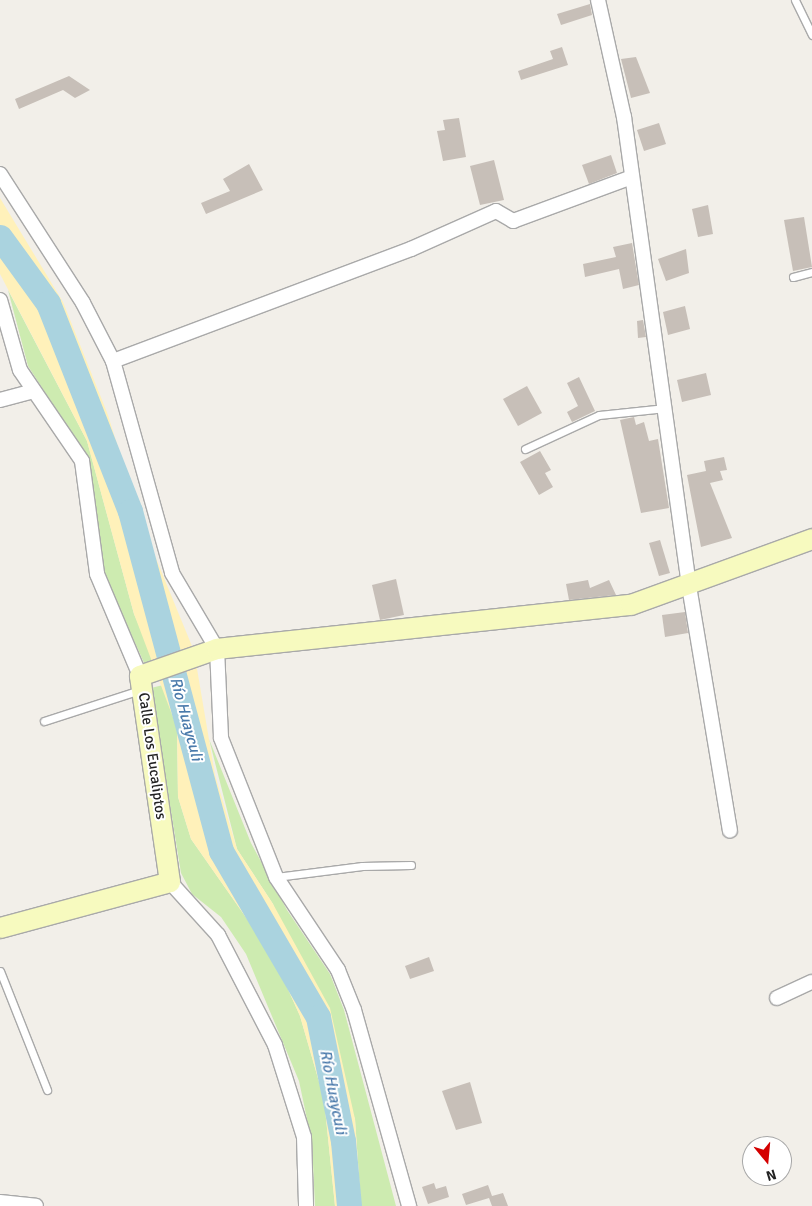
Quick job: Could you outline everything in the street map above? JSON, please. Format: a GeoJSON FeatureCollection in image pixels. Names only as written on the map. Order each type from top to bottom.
{"type":"FeatureCollection","features":[{"type":"Feature","properties":{"kind":"street"},"geometry":{"type":"LineString","coordinates":[[598,0],[624,116],[629,178],[667,408],[689,586],[730,831]]}},
{"type":"Feature","properties":{"kind":"street"},"geometry":{"type":"LineString","coordinates":[[0,174],[83,303],[112,361],[172,573],[210,652],[221,738],[276,876],[338,970],[354,1010],[408,1206]]}},
{"type":"Feature","properties":{"kind":"street"},"geometry":{"type":"LineString","coordinates":[[112,361],[411,249],[496,211],[512,221],[629,178]]}},
{"type":"Feature","properties":{"kind":"street","name":"Calle Los Eucaliptos"},"geometry":{"type":"LineString","coordinates":[[0,300],[20,370],[82,461],[97,574],[146,679],[170,882]]}},
{"type":"Feature","properties":{"kind":"street"},"geometry":{"type":"LineString","coordinates":[[0,400],[34,391]]}},
{"type":"Feature","properties":{"kind":"street"},"geometry":{"type":"LineString","coordinates":[[146,679],[210,652],[582,613],[630,605],[689,586],[812,539]]}},
{"type":"Feature","properties":{"kind":"street"},"geometry":{"type":"LineString","coordinates":[[0,928],[170,882],[218,935],[275,1045],[304,1137],[306,1206]]}},
{"type":"Feature","properties":{"kind":"street"},"geometry":{"type":"LineString","coordinates":[[777,998],[812,982]]}},
{"type":"Feature","properties":{"kind":"street"},"geometry":{"type":"LineString","coordinates":[[0,1202],[36,1206]]}},
{"type":"Feature","properties":{"kind":"lane"},"geometry":{"type":"LineString","coordinates":[[796,0],[812,35]]}},
{"type":"Feature","properties":{"kind":"lane"},"geometry":{"type":"LineString","coordinates":[[793,278],[812,272]]}},
{"type":"Feature","properties":{"kind":"lane"},"geometry":{"type":"LineString","coordinates":[[525,449],[599,415],[667,408]]}},
{"type":"Feature","properties":{"kind":"lane"},"geometry":{"type":"LineString","coordinates":[[44,721],[146,679]]}},
{"type":"Feature","properties":{"kind":"lane"},"geometry":{"type":"LineString","coordinates":[[276,876],[362,866],[411,865]]}},
{"type":"Feature","properties":{"kind":"lane"},"geometry":{"type":"LineString","coordinates":[[0,970],[47,1090]]}},
{"type":"Feature","properties":{"kind":"green space"},"geometry":{"type":"Polygon","coordinates":[[[8,290],[87,441],[134,614],[156,664],[145,665],[103,572],[87,457],[28,366],[8,290]]]}},
{"type":"Feature","properties":{"kind":"green space"},"geometry":{"type":"Polygon","coordinates":[[[163,685],[177,728],[178,797],[191,839],[273,956],[300,1016],[324,1099],[335,1206],[315,1206],[312,1143],[299,1081],[246,954],[221,917],[192,894],[181,873],[151,688],[163,685]]]}},
{"type":"Feature","properties":{"kind":"green space"},"geometry":{"type":"Polygon","coordinates":[[[209,739],[251,843],[287,910],[330,974],[344,1010],[396,1206],[361,1206],[355,1119],[273,904],[237,849],[209,739]]]}},
{"type":"Feature","properties":{"kind":"sand"},"geometry":{"type":"Polygon","coordinates":[[[0,198],[63,302],[108,415],[141,522],[194,651],[215,775],[237,849],[273,904],[330,1008],[355,1119],[361,1206],[335,1206],[324,1099],[300,1016],[273,956],[191,839],[178,797],[177,728],[134,614],[87,441],[0,274],[0,198]]]}},
{"type":"Feature","properties":{"kind":"building"},"geometry":{"type":"Polygon","coordinates":[[[590,4],[592,15],[561,25],[557,14],[590,4]]]}},
{"type":"Feature","properties":{"kind":"building"},"geometry":{"type":"Polygon","coordinates":[[[562,47],[568,65],[521,80],[518,71],[553,59],[550,51],[562,47]]]}},
{"type":"Feature","properties":{"kind":"building"},"geometry":{"type":"Polygon","coordinates":[[[636,57],[650,93],[631,98],[621,59],[636,57]]]}},
{"type":"Feature","properties":{"kind":"building"},"geometry":{"type":"Polygon","coordinates":[[[69,76],[90,90],[75,98],[63,90],[19,109],[15,99],[69,76]]]}},
{"type":"Feature","properties":{"kind":"building"},"geometry":{"type":"Polygon","coordinates":[[[459,118],[466,157],[443,161],[437,131],[445,130],[443,120],[459,118]]]}},
{"type":"Feature","properties":{"kind":"building"},"geometry":{"type":"Polygon","coordinates":[[[659,123],[666,144],[644,151],[637,130],[659,123]]]}},
{"type":"Feature","properties":{"kind":"building"},"geometry":{"type":"Polygon","coordinates":[[[611,155],[617,173],[589,184],[582,165],[611,155]]]}},
{"type":"Feature","properties":{"kind":"building"},"geometry":{"type":"Polygon","coordinates":[[[494,160],[504,200],[480,205],[470,166],[494,160]]]}},
{"type":"Feature","properties":{"kind":"building"},"geometry":{"type":"Polygon","coordinates":[[[249,164],[263,190],[206,214],[201,203],[230,191],[223,179],[249,164]]]}},
{"type":"Feature","properties":{"kind":"building"},"geometry":{"type":"Polygon","coordinates":[[[708,205],[713,234],[698,237],[692,209],[708,205]]]}},
{"type":"Feature","properties":{"kind":"building"},"geometry":{"type":"Polygon","coordinates":[[[804,217],[812,267],[793,271],[784,220],[804,217]]]}},
{"type":"Feature","properties":{"kind":"building"},"geometry":{"type":"Polygon","coordinates":[[[632,243],[639,285],[623,289],[619,269],[585,277],[583,264],[616,257],[613,247],[632,243]]]}},
{"type":"Feature","properties":{"kind":"building"},"geometry":{"type":"Polygon","coordinates":[[[686,249],[689,273],[666,281],[658,259],[686,249]]]}},
{"type":"Feature","properties":{"kind":"building"},"geometry":{"type":"Polygon","coordinates":[[[685,306],[690,329],[668,335],[663,312],[685,306]]]}},
{"type":"Feature","properties":{"kind":"building"},"geometry":{"type":"Polygon","coordinates":[[[643,320],[646,337],[638,338],[637,321],[643,320]]]}},
{"type":"Feature","properties":{"kind":"building"},"geometry":{"type":"Polygon","coordinates":[[[706,373],[711,395],[682,402],[677,380],[706,373]]]}},
{"type":"Feature","properties":{"kind":"building"},"geometry":{"type":"Polygon","coordinates":[[[579,377],[595,411],[572,422],[567,412],[578,406],[567,383],[579,377]]]}},
{"type":"Feature","properties":{"kind":"building"},"geometry":{"type":"Polygon","coordinates":[[[527,386],[542,413],[518,426],[503,399],[527,386]]]}},
{"type":"Feature","properties":{"kind":"building"},"geometry":{"type":"Polygon","coordinates":[[[634,417],[636,425],[644,422],[649,441],[658,439],[669,508],[641,513],[620,420],[634,417]]]}},
{"type":"Feature","properties":{"kind":"building"},"geometry":{"type":"Polygon","coordinates":[[[540,451],[551,470],[545,473],[553,487],[539,495],[520,462],[540,451]]]}},
{"type":"Feature","properties":{"kind":"building"},"geometry":{"type":"Polygon","coordinates":[[[724,457],[727,470],[720,471],[723,480],[710,483],[732,538],[701,547],[687,475],[706,471],[704,461],[724,457]]]}},
{"type":"Feature","properties":{"kind":"building"},"geometry":{"type":"Polygon","coordinates":[[[660,540],[670,573],[659,576],[649,543],[660,540]]]}},
{"type":"Feature","properties":{"kind":"building"},"geometry":{"type":"Polygon","coordinates":[[[396,579],[404,615],[380,620],[372,585],[396,579]]]}},
{"type":"Feature","properties":{"kind":"building"},"geometry":{"type":"Polygon","coordinates":[[[588,580],[590,588],[609,580],[616,595],[569,600],[566,584],[588,580]]]}},
{"type":"Feature","properties":{"kind":"building"},"geometry":{"type":"Polygon","coordinates":[[[685,612],[688,633],[665,637],[662,615],[685,612]]]}},
{"type":"Feature","properties":{"kind":"building"},"geometry":{"type":"Polygon","coordinates":[[[429,957],[434,971],[410,979],[405,966],[429,957]]]}},
{"type":"Feature","properties":{"kind":"building"},"geometry":{"type":"Polygon","coordinates":[[[470,1082],[482,1123],[456,1130],[442,1091],[470,1082]]]}},
{"type":"Feature","properties":{"kind":"building"},"geometry":{"type":"Polygon","coordinates":[[[434,1183],[436,1189],[446,1186],[449,1197],[428,1204],[422,1187],[434,1183]]]}},
{"type":"Feature","properties":{"kind":"building"},"geometry":{"type":"Polygon","coordinates":[[[488,1185],[492,1196],[503,1193],[508,1206],[492,1206],[489,1198],[466,1205],[462,1194],[488,1185]]]}},
{"type":"Feature","properties":{"kind":"waterway","name":"Río Huayculi"},"geometry":{"type":"LineString","coordinates":[[0,237],[48,303],[130,511],[221,851],[318,1017],[343,1141],[349,1206]]}}]}
